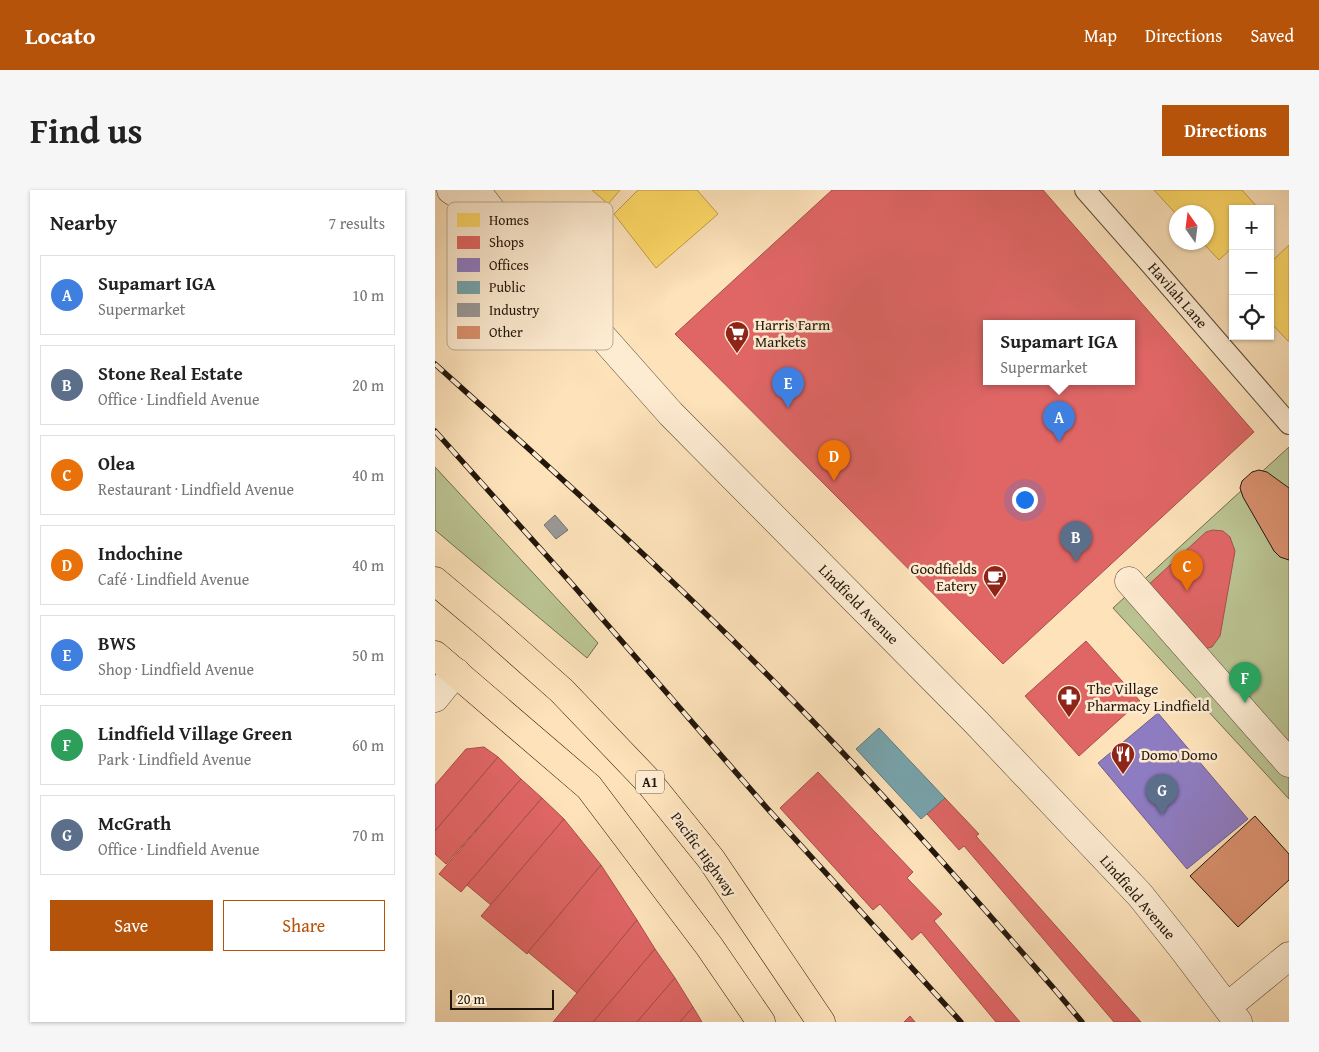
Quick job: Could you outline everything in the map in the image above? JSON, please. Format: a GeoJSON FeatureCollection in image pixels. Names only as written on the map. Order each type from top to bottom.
{"type":"FeatureCollection","features":[{"type":"Feature","properties":{"kind":"highway","name":"Pacific Highway"},"geometry":{"type":"LineString","coordinates":[[435,581],[562,691],[648,781],[711,859],[821,1022]]}},
{"type":"Feature","properties":{"kind":"highway"},"geometry":{"type":"LineString","coordinates":[[435,655],[589,787],[709,946],[761,1022]]}},
{"type":"Feature","properties":{"kind":"street"},"geometry":{"type":"LineString","coordinates":[[451,190],[470,202]]}},
{"type":"Feature","properties":{"kind":"street","name":"Lindfield Avenue"},"geometry":{"type":"LineString","coordinates":[[475,190],[485,202]]}},
{"type":"Feature","properties":{"kind":"street","name":"Lindfield Avenue"},"geometry":{"type":"LineString","coordinates":[[613,349],[671,414],[976,722],[1140,895],[1233,1015]]}},
{"type":"Feature","properties":{"kind":"street"},"geometry":{"type":"LineString","coordinates":[[1129,581],[1289,762]]}},
{"type":"Feature","properties":{"kind":"street"},"geometry":{"type":"LineString","coordinates":[[435,698],[456,672]]}},
{"type":"Feature","properties":{"kind":"street"},"geometry":{"type":"LineString","coordinates":[[1233,1015],[1289,956]]}},
{"type":"Feature","properties":{"kind":"lane","name":"Havilah Lane"},"geometry":{"type":"LineString","coordinates":[[1085,190],[1289,424]]}},
{"type":"Feature","properties":{"kind":"green space"},"geometry":{"type":"Polygon","coordinates":[[[1289,447],[1289,799],[1113,608],[1289,447]]]}},
{"type":"Feature","properties":{"kind":"green space"},"geometry":{"type":"Polygon","coordinates":[[[435,467],[598,643],[587,658],[435,530],[435,467]]]}},
{"type":"Feature","properties":{"kind":"building: Homes"},"geometry":{"type":"Polygon","coordinates":[[[592,190],[620,190],[610,202],[606,202],[592,190]]]}},
{"type":"Feature","properties":{"kind":"building: Homes"},"geometry":{"type":"Polygon","coordinates":[[[638,190],[697,190],[718,214],[656,268],[614,214],[638,190]]]}},
{"type":"Feature","properties":{"kind":"building: Homes"},"geometry":{"type":"Polygon","coordinates":[[[1154,190],[1242,190],[1255,205],[1229,205],[1229,251],[1219,260],[1210,250],[1214,250],[1214,205],[1169,206],[1154,190]]]}},
{"type":"Feature","properties":{"kind":"building: Homes"},"geometry":{"type":"Polygon","coordinates":[[[1289,245],[1289,341],[1274,326],[1274,259],[1289,245]]]}},
{"type":"Feature","properties":{"kind":"building: Shops"},"geometry":{"type":"Polygon","coordinates":[[[832,190],[1043,190],[1254,432],[1003,664],[675,334],[832,190]]]}},
{"type":"Feature","properties":{"kind":"building: Shops"},"geometry":{"type":"Polygon","coordinates":[[[1213,530],[1223,531],[1230,537],[1235,551],[1220,636],[1212,647],[1204,649],[1145,588],[1206,532],[1213,530]]]}},
{"type":"Feature","properties":{"kind":"building: Shops"},"geometry":{"type":"Polygon","coordinates":[[[1086,641],[1140,701],[1079,756],[1025,696],[1086,641]]]}},
{"type":"Feature","properties":{"kind":"building: Shops"},"geometry":{"type":"Polygon","coordinates":[[[484,747],[498,757],[435,831],[435,785],[466,749],[484,747]]]}},
{"type":"Feature","properties":{"kind":"building: Shops"},"geometry":{"type":"Polygon","coordinates":[[[498,757],[521,779],[446,864],[435,854],[435,831],[498,757]]]}},
{"type":"Feature","properties":{"kind":"building: Shops"},"geometry":{"type":"Polygon","coordinates":[[[818,772],[913,872],[907,878],[942,914],[934,921],[1020,1022],[996,1022],[921,932],[912,940],[880,904],[873,910],[780,808],[818,772]]]}},
{"type":"Feature","properties":{"kind":"building: Shops"},"geometry":{"type":"Polygon","coordinates":[[[521,779],[542,798],[461,892],[439,874],[521,779]]]}},
{"type":"Feature","properties":{"kind":"building: Shops"},"geometry":{"type":"Polygon","coordinates":[[[542,798],[564,819],[491,905],[467,885],[542,798]]]}},
{"type":"Feature","properties":{"kind":"building: Shops"},"geometry":{"type":"Polygon","coordinates":[[[945,798],[979,834],[976,836],[1141,1022],[1114,1022],[964,846],[959,850],[927,814],[945,798]]]}},
{"type":"Feature","properties":{"kind":"building: Shops"},"geometry":{"type":"Polygon","coordinates":[[[564,819],[601,865],[527,954],[481,916],[564,819]]]}},
{"type":"Feature","properties":{"kind":"building: Shops"},"geometry":{"type":"Polygon","coordinates":[[[601,865],[637,920],[577,993],[528,952],[601,865]]]}},
{"type":"Feature","properties":{"kind":"building: Shops"},"geometry":{"type":"Polygon","coordinates":[[[637,920],[655,949],[593,1022],[553,1022],[637,920]]]}},
{"type":"Feature","properties":{"kind":"building: Shops"},"geometry":{"type":"Polygon","coordinates":[[[655,949],[675,978],[637,1022],[593,1022],[655,949]]]}},
{"type":"Feature","properties":{"kind":"building: Shops"},"geometry":{"type":"Polygon","coordinates":[[[675,978],[693,1007],[680,1022],[637,1022],[675,978]]]}},
{"type":"Feature","properties":{"kind":"building: Shops"},"geometry":{"type":"Polygon","coordinates":[[[693,1007],[702,1022],[680,1022],[693,1007]]]}},
{"type":"Feature","properties":{"kind":"building: Shops"},"geometry":{"type":"Polygon","coordinates":[[[910,1016],[915,1022],[904,1022],[910,1016]]]}},
{"type":"Feature","properties":{"kind":"building: Offices"},"geometry":{"type":"Polygon","coordinates":[[[1158,713],[1248,819],[1187,869],[1098,763],[1158,713]]]}},
{"type":"Feature","properties":{"kind":"building: Public"},"geometry":{"type":"Polygon","coordinates":[[[879,728],[945,798],[921,819],[856,749],[879,728]]]}},
{"type":"Feature","properties":{"kind":"building: Industry"},"geometry":{"type":"Polygon","coordinates":[[[555,515],[568,530],[556,539],[544,525],[555,515]]]}},
{"type":"Feature","properties":{"kind":"building: Other"},"geometry":{"type":"Polygon","coordinates":[[[1259,470],[1267,472],[1289,488],[1289,560],[1280,557],[1274,551],[1243,497],[1240,488],[1242,481],[1252,472],[1259,470]]]}},
{"type":"Feature","properties":{"kind":"building: Other"},"geometry":{"type":"Polygon","coordinates":[[[1255,816],[1289,854],[1289,880],[1238,927],[1190,876],[1255,816]]]}},
{"type":"Feature","properties":{"kind":"railway"},"geometry":{"type":"LineString","coordinates":[[435,364],[664,574],[797,705],[928,846],[1082,1022]]}},
{"type":"Feature","properties":{"kind":"railway"},"geometry":{"type":"LineString","coordinates":[[435,431],[572,584],[766,807],[961,1022]]}},
{"type":"Feature","properties":{"kind":"place","name":"Harris Farm Markets"},"geometry":{"type":"Point","coordinates":[737,354]}},
{"type":"Feature","properties":{"kind":"place","name":"BWS"},"geometry":{"type":"Point","coordinates":[788,408]}},
{"type":"Feature","properties":{"kind":"place","name":"Supamart IGA"},"geometry":{"type":"Point","coordinates":[1059,442]}},
{"type":"Feature","properties":{"kind":"place","name":"Indochine"},"geometry":{"type":"Point","coordinates":[834,481]}},
{"type":"Feature","properties":{"kind":"place","name":"Stone Real Estate"},"geometry":{"type":"Point","coordinates":[1076,562]}},
{"type":"Feature","properties":{"kind":"place","name":"Olea"},"geometry":{"type":"Point","coordinates":[1187,591]}},
{"type":"Feature","properties":{"kind":"place","name":"Goodfields Eatery"},"geometry":{"type":"Point","coordinates":[995,598]}},
{"type":"Feature","properties":{"kind":"place","name":"Lindfield Village Green"},"geometry":{"type":"Point","coordinates":[1245,703]}},
{"type":"Feature","properties":{"kind":"place","name":"The Village Pharmacy Lindfield"},"geometry":{"type":"Point","coordinates":[1069,718]}},
{"type":"Feature","properties":{"kind":"place","name":"Domo Domo"},"geometry":{"type":"Point","coordinates":[1123,775]}},
{"type":"Feature","properties":{"kind":"place","name":"McGrath"},"geometry":{"type":"Point","coordinates":[1162,815]}}]}
